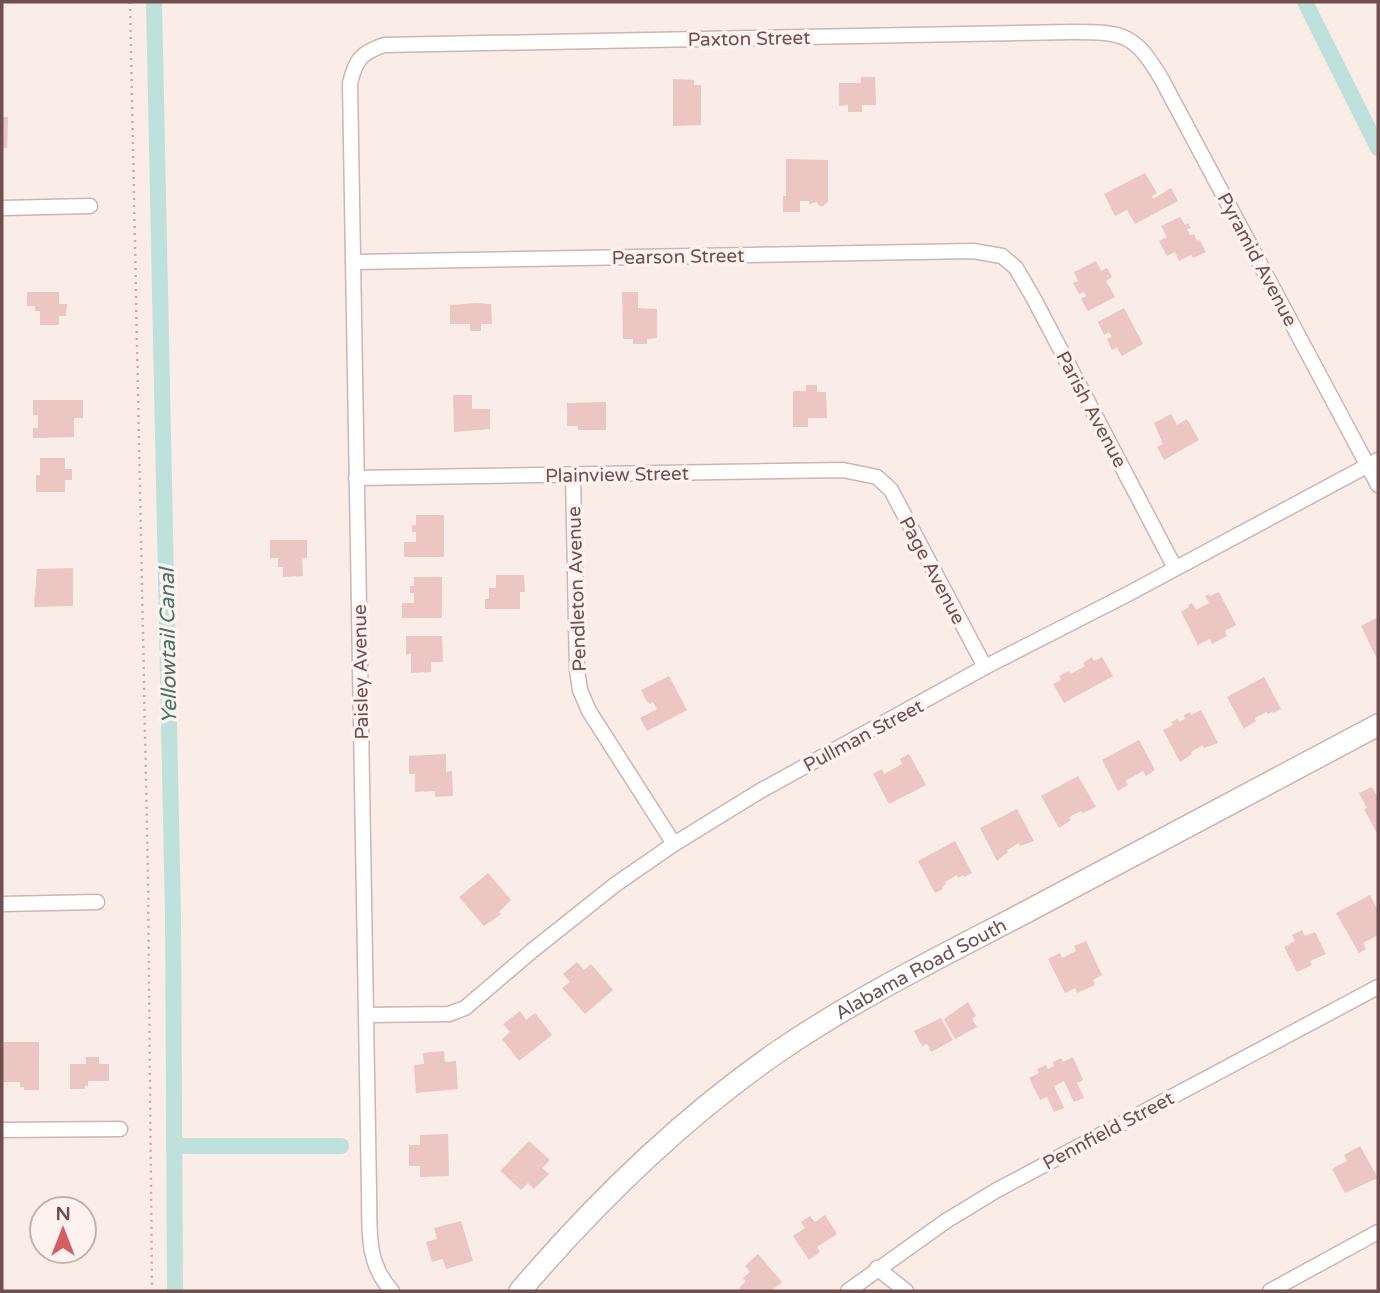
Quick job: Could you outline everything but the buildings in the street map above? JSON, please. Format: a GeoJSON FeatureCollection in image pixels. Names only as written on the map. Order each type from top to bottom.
{"type":"FeatureCollection","features":[{"type":"Feature","properties":{"kind":"street","name":"Paxton Street"},"geometry":{"type":"LineString","coordinates":[[367,51],[384,45],[1072,32],[1107,32],[1131,38]]}},
{"type":"Feature","properties":{"kind":"street","name":"Pyramid Avenue"},"geometry":{"type":"LineString","coordinates":[[1131,38],[1149,58],[1163,80],[1373,463],[1378,485]]}},
{"type":"Feature","properties":{"kind":"street","name":"Paisley Avenue"},"geometry":{"type":"LineString","coordinates":[[367,51],[354,66],[350,83],[371,1250],[376,1270],[392,1291]]}},
{"type":"Feature","properties":{"kind":"street"},"geometry":{"type":"LineString","coordinates":[[2,208],[90,206]]}},
{"type":"Feature","properties":{"kind":"street","name":"Pearson Street"},"geometry":{"type":"LineString","coordinates":[[353,262],[974,251],[1002,256]]}},
{"type":"Feature","properties":{"kind":"street","name":"Parish Avenue"},"geometry":{"type":"LineString","coordinates":[[1002,256],[1016,268],[1034,299],[1175,568]]}},
{"type":"Feature","properties":{"kind":"street","name":"Pullman Street"},"geometry":{"type":"LineString","coordinates":[[367,1015],[430,1016],[449,1014],[466,1008],[606,892],[674,844],[760,791],[985,667],[1373,463]]}},
{"type":"Feature","properties":{"kind":"street","name":"Plainview Street"},"geometry":{"type":"LineString","coordinates":[[356,478],[843,470],[877,477]]}},
{"type":"Feature","properties":{"kind":"street","name":"Pendleton Avenue"},"geometry":{"type":"LineString","coordinates":[[573,475],[577,670],[580,690],[589,711],[674,844]]}},
{"type":"Feature","properties":{"kind":"street","name":"Page Avenue"},"geometry":{"type":"LineString","coordinates":[[877,477],[891,490],[985,667]]}},
{"type":"Feature","properties":{"kind":"street","name":"Alabama Road South"},"geometry":{"type":"LineString","coordinates":[[520,1291],[583,1220],[653,1152],[718,1097],[788,1046],[868,995],[1378,725]]}},
{"type":"Feature","properties":{"kind":"street"},"geometry":{"type":"LineString","coordinates":[[2,904],[97,902]]}},
{"type":"Feature","properties":{"kind":"street","name":"Pennfield Street"},"geometry":{"type":"LineString","coordinates":[[848,1291],[946,1220],[997,1190],[1378,987]]}},
{"type":"Feature","properties":{"kind":"street"},"geometry":{"type":"LineString","coordinates":[[2,1130],[120,1129]]}},
{"type":"Feature","properties":{"kind":"street"},"geometry":{"type":"LineString","coordinates":[[1270,1291],[1378,1232]]}},
{"type":"Feature","properties":{"kind":"street"},"geometry":{"type":"LineString","coordinates":[[877,1268],[906,1291]]}},
{"type":"Feature","properties":{"kind":"path"},"geometry":{"type":"LineString","coordinates":[[130,2],[148,878],[152,1291]]}},
{"type":"Feature","properties":{"kind":"waterway","name":"Yellowtail Canal"},"geometry":{"type":"LineString","coordinates":[[154,2],[173,915],[175,1291]]}},
{"type":"Feature","properties":{"kind":"waterway"},"geometry":{"type":"LineString","coordinates":[[1305,2],[1378,148]]}},
{"type":"Feature","properties":{"kind":"waterway"},"geometry":{"type":"LineString","coordinates":[[174,1146],[341,1146]]}}]}
